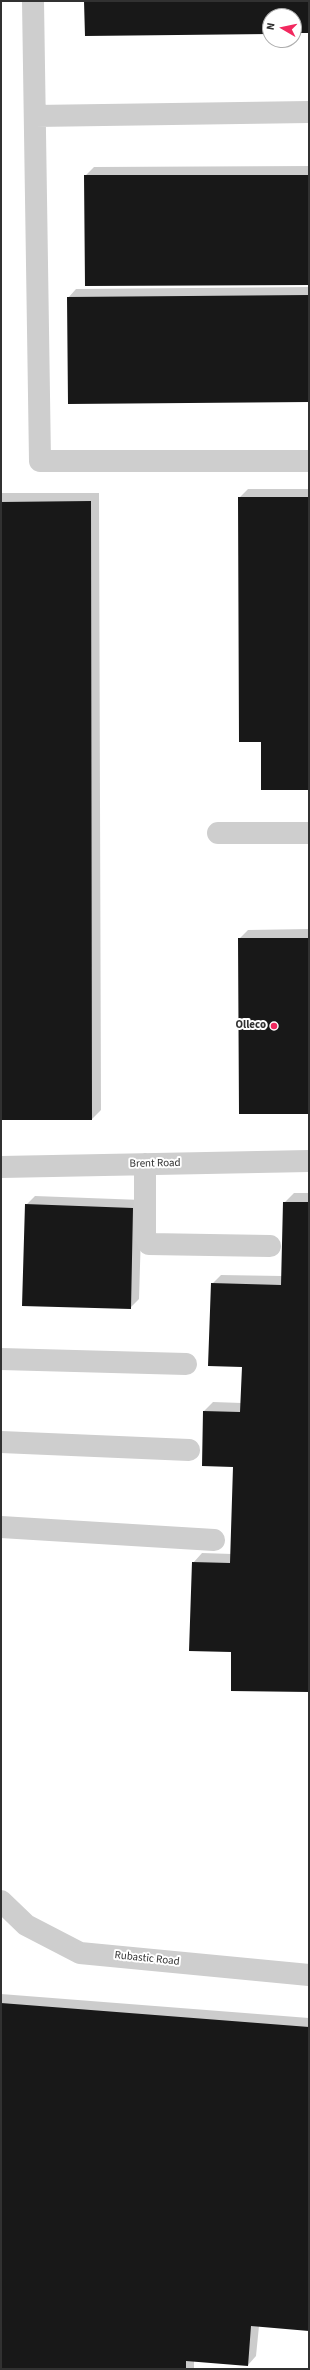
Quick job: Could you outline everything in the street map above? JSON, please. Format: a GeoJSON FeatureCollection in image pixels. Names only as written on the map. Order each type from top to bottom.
{"type":"FeatureCollection","features":[{"type":"Feature","properties":{"kind":"street"},"geometry":{"type":"LineString","coordinates":[[33,1],[40,461],[309,462]]}},
{"type":"Feature","properties":{"kind":"street"},"geometry":{"type":"LineString","coordinates":[[35,116],[309,112]]}},
{"type":"Feature","properties":{"kind":"street"},"geometry":{"type":"LineString","coordinates":[[218,833],[309,833]]}},
{"type":"Feature","properties":{"kind":"street","name":"Brent Road"},"geometry":{"type":"LineString","coordinates":[[1,1167],[309,1161]]}},
{"type":"Feature","properties":{"kind":"street"},"geometry":{"type":"LineString","coordinates":[[145,1164],[145,1235],[149,1244],[270,1246]]}},
{"type":"Feature","properties":{"kind":"street"},"geometry":{"type":"LineString","coordinates":[[1,1359],[186,1364]]}},
{"type":"Feature","properties":{"kind":"street"},"geometry":{"type":"LineString","coordinates":[[1,1442],[189,1450]]}},
{"type":"Feature","properties":{"kind":"street"},"geometry":{"type":"LineString","coordinates":[[1,1527],[214,1540]]}},
{"type":"Feature","properties":{"kind":"street","name":"Rubastic Road"},"geometry":{"type":"LineString","coordinates":[[1,1901],[26,1925],[80,1953],[309,1975]]}},
{"type":"Feature","properties":{"kind":"building"},"geometry":{"type":"Polygon","coordinates":[[[84,1],[309,1],[309,33],[302,33],[302,8],[262,8],[262,34],[85,36],[84,1]]]}},
{"type":"Feature","properties":{"kind":"building"},"geometry":{"type":"Polygon","coordinates":[[[84,175],[309,175],[309,285],[85,286],[84,175]]]}},
{"type":"Feature","properties":{"kind":"building"},"geometry":{"type":"Polygon","coordinates":[[[309,295],[309,402],[68,404],[67,297],[309,295]]]}},
{"type":"Feature","properties":{"kind":"building"},"geometry":{"type":"Polygon","coordinates":[[[238,497],[309,497],[309,790],[261,790],[261,742],[239,742],[238,497]]]}},
{"type":"Feature","properties":{"kind":"building"},"geometry":{"type":"Polygon","coordinates":[[[91,501],[92,1120],[1,1120],[1,502],[91,501]]]}},
{"type":"Feature","properties":{"kind":"building","name":"Olleco"},"geometry":{"type":"Polygon","coordinates":[[[238,938],[309,938],[309,1114],[239,1114],[238,938]]]}},
{"type":"Feature","properties":{"kind":"building"},"geometry":{"type":"Polygon","coordinates":[[[283,1202],[309,1202],[309,1692],[231,1691],[231,1652],[189,1651],[192,1562],[230,1563],[233,1467],[202,1466],[203,1411],[240,1412],[242,1367],[208,1366],[211,1283],[281,1285],[283,1202]]]}},
{"type":"Feature","properties":{"kind":"building"},"geometry":{"type":"Polygon","coordinates":[[[25,1204],[133,1208],[131,1309],[22,1306],[25,1204]]]}},
{"type":"Feature","properties":{"kind":"building"},"geometry":{"type":"Polygon","coordinates":[[[1,2003],[309,2027],[309,2331],[251,2326],[248,2366],[186,2361],[186,2369],[1,2369],[1,2003]]]}},
{"type":"Feature","properties":{"kind":"place","name":"Olleco"},"geometry":{"type":"Point","coordinates":[274,1026]}}]}
